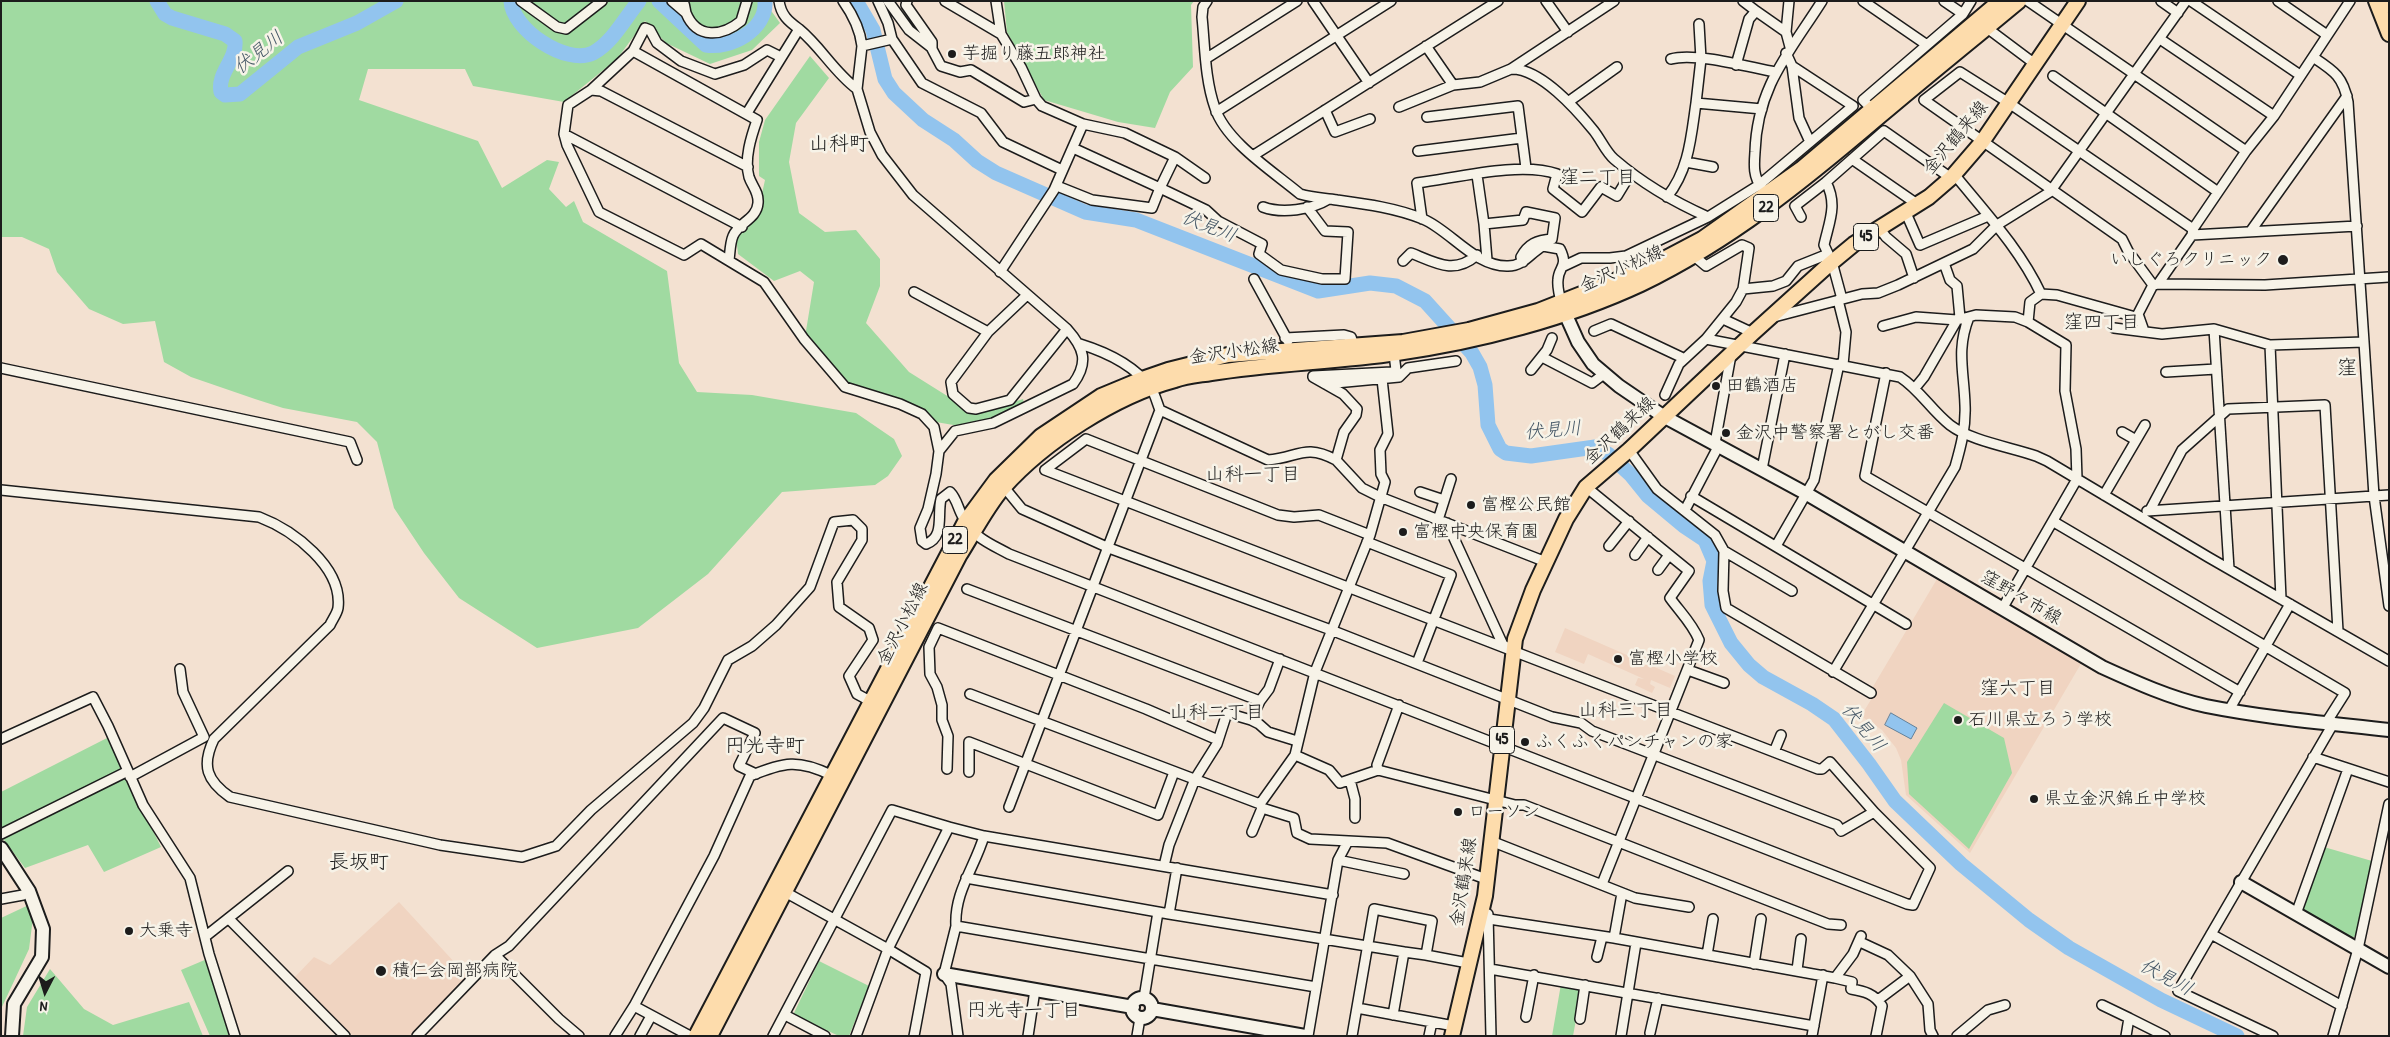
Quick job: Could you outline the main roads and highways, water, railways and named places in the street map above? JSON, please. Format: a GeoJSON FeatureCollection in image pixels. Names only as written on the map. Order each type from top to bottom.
{"type":"FeatureCollection","features":[{"type":"Feature","properties":{"kind":"main road","name":"金沢小松線"},"geometry":{"type":"LineString","coordinates":[[1563,308],[1647,268],[1702,239],[1763,190],[1872,109],[2000,1]]}},
{"type":"Feature","properties":{"kind":"main road","name":"金沢小松線"},"geometry":{"type":"LineString","coordinates":[[710,1036],[946,581],[969,528],[1004,487],[1030,462],[1063,436],[1168,370],[1228,355],[1467,336],[1563,308],[1598,302],[1642,283],[1694,256],[1734,232],[1827,162],[2019,1]]}},
{"type":"Feature","properties":{"kind":"main road","name":"金沢鶴来線"},"geometry":{"type":"LineString","coordinates":[[1453,1031],[1485,896],[1507,699],[1518,627],[1566,519],[1586,487],[1628,451],[1663,416],[1831,263],[1854,244],[1906,213],[1952,176],[1982,142],[2078,1]]}},
{"type":"Feature","properties":{"kind":"main road"},"geometry":{"type":"LineString","coordinates":[[2384,6],[2389,34]]}},
{"type":"Feature","properties":{"kind":"main road","name":"金沢小松線"},"geometry":{"type":"LineString","coordinates":[[696,1036],[870,701],[996,480],[1041,436],[1101,396],[1147,384],[1249,367],[1394,354],[1448,339]]}},
{"type":"Feature","properties":{"kind":"water"},"geometry":{"type":"Polygon","coordinates":[[[1891,713],[1917,728],[1911,739],[1885,725],[1891,713]]]}},
{"type":"Feature","properties":{"kind":"waterway","name":"伏見川"},"geometry":{"type":"LineString","coordinates":[[157,1],[165,14],[172,18],[225,34],[235,41],[233,54],[222,79],[221,92],[225,95],[240,94],[298,47],[357,23],[396,1]]}},
{"type":"Feature","properties":{"kind":"waterway","name":"伏見川"},"geometry":{"type":"LineString","coordinates":[[511,1],[520,23],[530,33],[555,50],[582,56],[593,53],[607,43],[639,1]]}},
{"type":"Feature","properties":{"kind":"waterway","name":"伏見川"},"geometry":{"type":"LineString","coordinates":[[659,1],[706,45],[726,44],[754,29],[764,11],[765,1]]}},
{"type":"Feature","properties":{"kind":"waterway","name":"伏見川"},"geometry":{"type":"LineString","coordinates":[[856,1],[873,30],[885,79],[894,93],[923,120],[954,140],[977,161],[996,173],[1085,212],[1136,220],[1318,291],[1370,283],[1396,286],[1425,301],[1472,353],[1480,367],[1485,385],[1488,425],[1500,449],[1506,453],[1531,456],[1595,447],[1608,454],[1631,475],[1648,496],[1684,526],[1705,540],[1714,561],[1710,581],[1712,605],[1731,643],[1749,665],[1763,677],[1812,704],[1834,719],[1895,801],[1961,864],[2029,920],[2069,948],[2161,1000],[2237,1036]]}},
{"type":"Feature","properties":{"kind":"place","name":"芋掘り藤五郎神社"},"geometry":{"type":"Point","coordinates":[952,54]}},
{"type":"Feature","properties":{"kind":"place","name":"いしぐろクリニック"},"geometry":{"type":"Point","coordinates":[2283,260]}},
{"type":"Feature","properties":{"kind":"place","name":"田鶴酒店"},"geometry":{"type":"Point","coordinates":[1716,386]}},
{"type":"Feature","properties":{"kind":"place","name":"金沢中警察署とがし交番"},"geometry":{"type":"Point","coordinates":[1726,433]}},
{"type":"Feature","properties":{"kind":"place","name":"富樫公民館"},"geometry":{"type":"Point","coordinates":[1471,505]}},
{"type":"Feature","properties":{"kind":"place","name":"富樫中央保育園"},"geometry":{"type":"Point","coordinates":[1403,532]}},
{"type":"Feature","properties":{"kind":"place","name":"富樫小学校"},"geometry":{"type":"Point","coordinates":[1618,659]}},
{"type":"Feature","properties":{"kind":"place","name":"石川県立ろう学校"},"geometry":{"type":"Point","coordinates":[1958,720]}},
{"type":"Feature","properties":{"kind":"place","name":"ふくふくパンチャンの家"},"geometry":{"type":"Point","coordinates":[1525,742]}},
{"type":"Feature","properties":{"kind":"place","name":"県立金沢錦丘中学校"},"geometry":{"type":"Point","coordinates":[2034,799]}},
{"type":"Feature","properties":{"kind":"place","name":"ローソン"},"geometry":{"type":"Point","coordinates":[1458,812]}},
{"type":"Feature","properties":{"kind":"place","name":"大乗寺"},"geometry":{"type":"Point","coordinates":[129,931]}},
{"type":"Feature","properties":{"kind":"place","name":"積仁会岡部病院"},"geometry":{"type":"Point","coordinates":[381,971]}},
{"type":"Feature","properties":{"kind":"district","name":"山科町"},"geometry":{"type":"Point","coordinates":[839,145]}},
{"type":"Feature","properties":{"kind":"district","name":"窪二丁目"},"geometry":{"type":"Point","coordinates":[1598,178]}},
{"type":"Feature","properties":{"kind":"district","name":"窪四丁目"},"geometry":{"type":"Point","coordinates":[2102,323]}},
{"type":"Feature","properties":{"kind":"district","name":"窪"},"geometry":{"type":"Point","coordinates":[2347,369]}},
{"type":"Feature","properties":{"kind":"district","name":"山科一丁目"},"geometry":{"type":"Point","coordinates":[1253,475]}},
{"type":"Feature","properties":{"kind":"district","name":"窪六丁目"},"geometry":{"type":"Point","coordinates":[2018,689]}},
{"type":"Feature","properties":{"kind":"district","name":"山科三丁目"},"geometry":{"type":"Point","coordinates":[1626,711]}},
{"type":"Feature","properties":{"kind":"district","name":"山科二丁目"},"geometry":{"type":"Point","coordinates":[1217,713]}},
{"type":"Feature","properties":{"kind":"district","name":"円光寺町"},"geometry":{"type":"Point","coordinates":[765,747]}},
{"type":"Feature","properties":{"kind":"district","name":"長坂町"},"geometry":{"type":"Point","coordinates":[359,863]}},
{"type":"Feature","properties":{"kind":"district","name":"円光寺一丁目"},"geometry":{"type":"Point","coordinates":[1024,1011]}}]}
